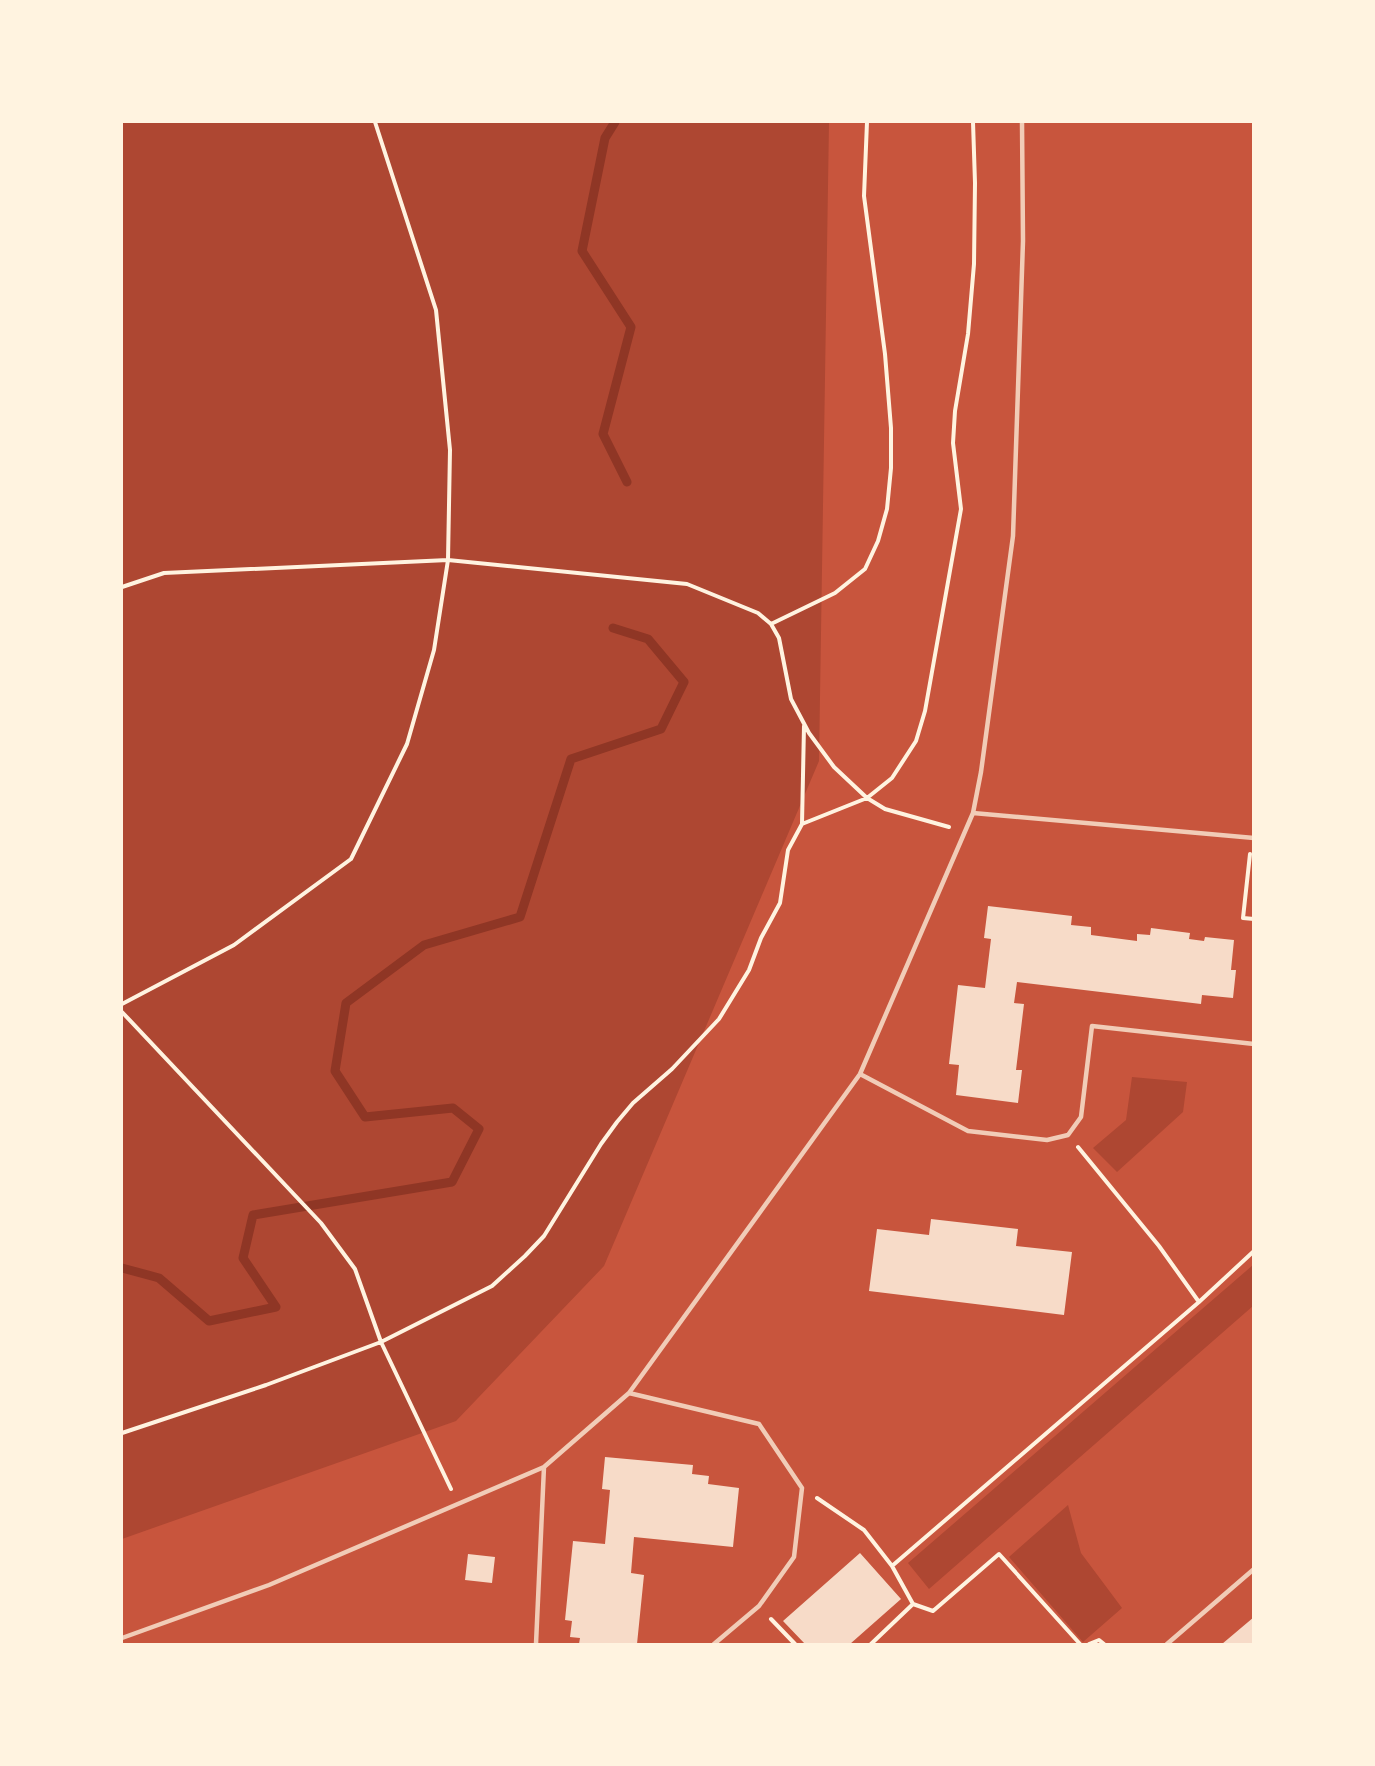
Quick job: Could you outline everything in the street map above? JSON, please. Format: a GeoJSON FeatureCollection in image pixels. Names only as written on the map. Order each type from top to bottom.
{"type":"FeatureCollection","features":[{"type":"Feature","properties":{"kind":"lane"},"geometry":{"type":"LineString","coordinates":[[122,1638],[269,1585],[544,1467],[629,1393],[860,1074],[973,813],[981,772],[1013,536],[1023,241],[1023,122]]}},
{"type":"Feature","properties":{"kind":"lane"},"geometry":{"type":"LineString","coordinates":[[973,813],[1253,838]]}},
{"type":"Feature","properties":{"kind":"lane"},"geometry":{"type":"LineString","coordinates":[[860,1074],[968,1131],[1047,1140],[1068,1135],[1081,1118],[1092,1026],[1254,1044]]}},
{"type":"Feature","properties":{"kind":"lane"},"geometry":{"type":"LineString","coordinates":[[629,1393],[759,1424],[802,1488],[794,1557],[759,1606],[714,1644]]}},
{"type":"Feature","properties":{"kind":"lane"},"geometry":{"type":"LineString","coordinates":[[536,1644],[544,1467]]}},
{"type":"Feature","properties":{"kind":"lane"},"geometry":{"type":"LineString","coordinates":[[1167,1644],[1254,1569]]}},
{"type":"Feature","properties":{"kind":"path"},"geometry":{"type":"LineString","coordinates":[[122,1004],[234,945],[351,859],[407,744],[434,650],[448,560],[450,450],[436,310],[375,122]]}},
{"type":"Feature","properties":{"kind":"path"},"geometry":{"type":"LineString","coordinates":[[771,624],[836,593],[865,568],[878,541],[887,509],[891,468],[891,428],[885,354],[864,196],[867,122]]}},
{"type":"Feature","properties":{"kind":"path"},"geometry":{"type":"LineString","coordinates":[[802,824],[867,798],[892,778],[916,741],[925,711],[960,509],[953,443],[968,334],[974,264],[973,122]]}},
{"type":"Feature","properties":{"kind":"path"},"geometry":{"type":"LineString","coordinates":[[122,586],[164,573],[448,560],[687,584],[758,614],[771,624],[779,638],[791,699],[804,724],[834,767],[867,798],[885,809],[965,831]]}},
{"type":"Feature","properties":{"kind":"path"},"geometry":{"type":"LineString","coordinates":[[122,1433],[381,1342],[492,1286],[525,1256],[544,1236],[617,1122],[633,1103],[672,1069],[719,1018],[749,970],[761,938],[780,903],[788,850],[802,824],[804,724]]}},
{"type":"Feature","properties":{"kind":"path"},"geometry":{"type":"LineString","coordinates":[[1253,838],[1243,918],[1254,919]]}},
{"type":"Feature","properties":{"kind":"path"},"geometry":{"type":"LineString","coordinates":[[122,1012],[321,1223],[355,1269],[381,1342],[458,1504]]}},
{"type":"Feature","properties":{"kind":"path"},"geometry":{"type":"LineString","coordinates":[[1068,1135],[1159,1246],[1199,1302]]}},
{"type":"Feature","properties":{"kind":"path"},"geometry":{"type":"LineString","coordinates":[[892,1566],[1199,1302],[1254,1251]]}},
{"type":"Feature","properties":{"kind":"path"},"geometry":{"type":"LineString","coordinates":[[802,1488],[864,1530],[892,1566],[913,1604],[933,1611],[999,1554],[1080,1644]]}},
{"type":"Feature","properties":{"kind":"path"},"geometry":{"type":"LineString","coordinates":[[871,1644],[913,1604]]}},
{"type":"Feature","properties":{"kind":"path"},"geometry":{"type":"LineString","coordinates":[[780,1629],[795,1644]]}},
{"type":"Feature","properties":{"kind":"path"},"geometry":{"type":"LineString","coordinates":[[1089,1644],[1099,1640],[1104,1644]]}},
{"type":"Feature","properties":{"kind":"shaded area"},"geometry":{"type":"Polygon","coordinates":[[[122,122],[829,122],[819,761],[604,1266],[456,1421],[122,1539],[122,122]]]}},
{"type":"Feature","properties":{"kind":"shaded area"},"geometry":{"type":"Polygon","coordinates":[[[1132,1077],[1187,1082],[1183,1112],[1117,1172],[1093,1148],[1126,1120],[1132,1077]]]}},
{"type":"Feature","properties":{"kind":"shaded area"},"geometry":{"type":"Polygon","coordinates":[[[1253,1265],[1253,1306],[929,1589],[908,1563],[1253,1265]]]}},
{"type":"Feature","properties":{"kind":"shaded area"},"geometry":{"type":"Polygon","coordinates":[[[1068,1505],[1081,1553],[1122,1608],[1083,1642],[1009,1557],[1068,1505]]]}},
{"type":"Feature","properties":{"kind":"building"},"geometry":{"type":"Polygon","coordinates":[[[988,906],[1072,916],[1071,925],[1091,927],[1091,935],[1137,941],[1137,934],[1150,935],[1151,928],[1190,933],[1189,939],[1204,941],[1205,937],[1234,940],[1231,970],[1236,970],[1233,998],[1202,995],[1201,1004],[1017,982],[1014,1003],[1024,1004],[1016,1070],[1022,1070],[1018,1103],[956,1095],[959,1065],[949,1064],[958,985],[985,988],[991,939],[984,938],[988,906]]]}},
{"type":"Feature","properties":{"kind":"building"},"geometry":{"type":"Polygon","coordinates":[[[931,1219],[1018,1229],[1016,1246],[1072,1252],[1064,1315],[869,1291],[877,1229],[929,1235],[931,1219]]]}},
{"type":"Feature","properties":{"kind":"building"},"geometry":{"type":"Polygon","coordinates":[[[605,1457],[693,1465],[692,1474],[709,1476],[708,1484],[739,1488],[733,1547],[634,1537],[631,1573],[644,1575],[637,1644],[579,1644],[580,1638],[570,1637],[572,1621],[565,1620],[573,1541],[605,1544],[610,1490],[602,1489],[605,1457]]]}},
{"type":"Feature","properties":{"kind":"building"},"geometry":{"type":"Polygon","coordinates":[[[860,1553],[901,1599],[850,1644],[805,1644],[783,1621],[860,1553]]]}},
{"type":"Feature","properties":{"kind":"building"},"geometry":{"type":"Polygon","coordinates":[[[468,1554],[495,1557],[492,1583],[465,1580],[468,1554]]]}},
{"type":"Feature","properties":{"kind":"building"},"geometry":{"type":"Polygon","coordinates":[[[1254,1617],[1254,1644],[1222,1644],[1254,1617]]]}},
{"type":"Feature","properties":{"kind":"waterway"},"geometry":{"type":"LineString","coordinates":[[615,122],[605,138],[582,251],[631,327],[603,434],[627,482]]}},
{"type":"Feature","properties":{"kind":"waterway"},"geometry":{"type":"LineString","coordinates":[[122,1268],[159,1278],[209,1321],[276,1307],[243,1258],[253,1215],[452,1182],[479,1129],[453,1108],[365,1117],[335,1071],[346,1003],[424,945],[520,917],[571,759],[661,729],[684,682],[648,639],[613,628]]}}]}
